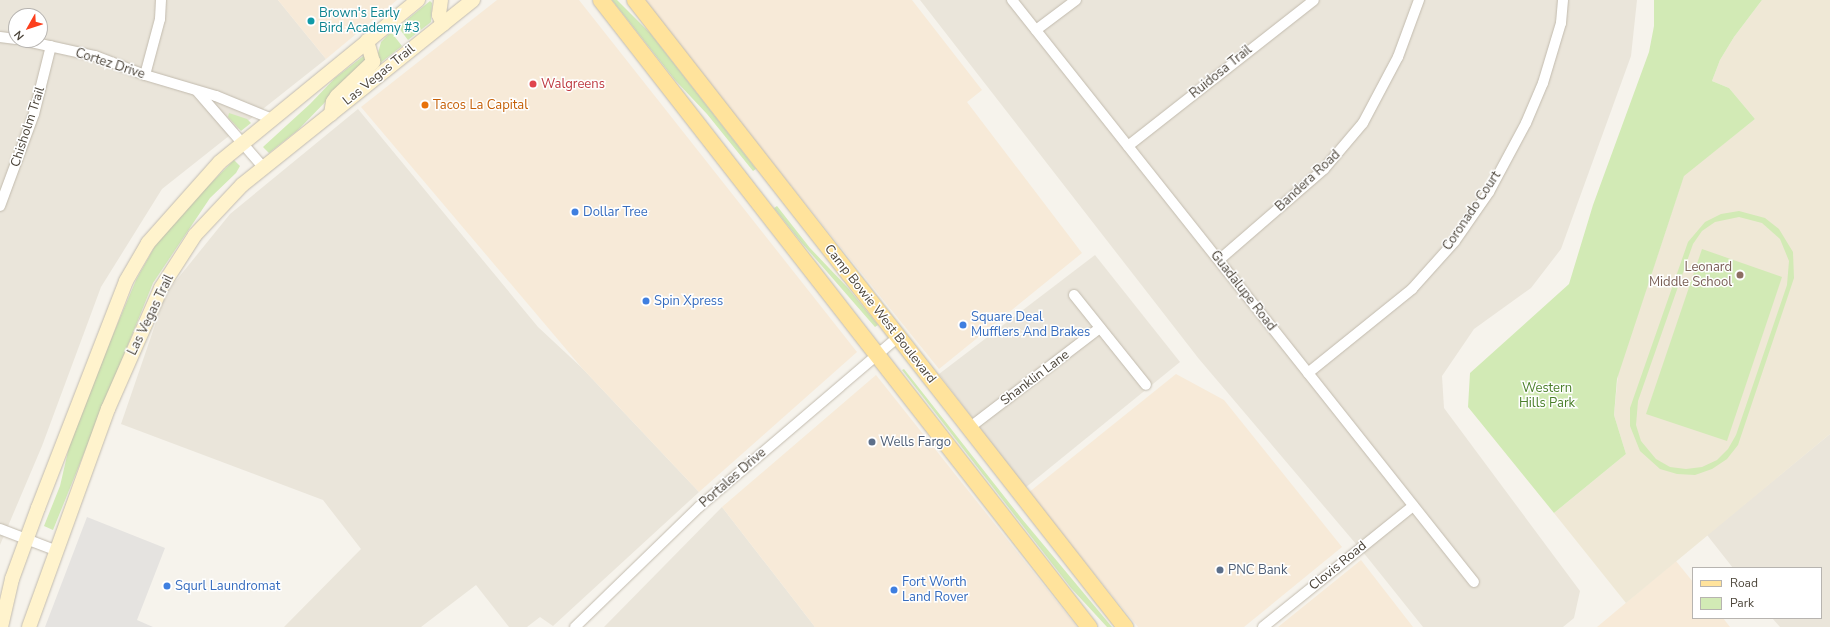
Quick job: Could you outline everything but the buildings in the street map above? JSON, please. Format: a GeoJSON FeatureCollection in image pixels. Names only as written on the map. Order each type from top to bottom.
{"type":"FeatureCollection","features":[{"type":"Feature","properties":{"kind":"main road"},"geometry":{"type":"LineString","coordinates":[[1,627],[12,579],[126,281],[148,243],[189,195],[220,162],[418,0]]}},
{"type":"Feature","properties":{"kind":"main road"},"geometry":{"type":"LineString","coordinates":[[441,0],[439,15],[443,24]]}},
{"type":"Feature","properties":{"kind":"main road","name":"Las Vegas Trail"},"geometry":{"type":"LineString","coordinates":[[28,627],[47,582],[56,550],[108,409],[161,288],[195,235],[242,185],[473,0]]}},
{"type":"Feature","properties":{"kind":"main road","name":"Camp Bowie West Boulevard"},"geometry":{"type":"LineString","coordinates":[[601,0],[1090,627]]}},
{"type":"Feature","properties":{"kind":"main road","name":"Camp Bowie West Boulevard"},"geometry":{"type":"LineString","coordinates":[[635,0],[1125,627]]}},
{"type":"Feature","properties":{"kind":"main road"},"geometry":{"type":"LineString","coordinates":[[330,114],[333,102],[337,96],[373,62],[367,42]]}},
{"type":"Feature","properties":{"kind":"main road"},"geometry":{"type":"LineString","coordinates":[[753,194],[773,177]]}},
{"type":"Feature","properties":{"kind":"main road"},"geometry":{"type":"LineString","coordinates":[[0,592],[12,579]]}},
{"type":"Feature","properties":{"kind":"street"},"geometry":{"type":"LineString","coordinates":[[145,75],[160,19],[161,0]]}},
{"type":"Feature","properties":{"kind":"street","name":"Guadalupe Road"},"geometry":{"type":"LineString","coordinates":[[1012,0],[1474,582]]}},
{"type":"Feature","properties":{"kind":"street"},"geometry":{"type":"LineString","coordinates":[[1036,30],[1076,0]]}},
{"type":"Feature","properties":{"kind":"street","name":"Ruidosa Trail"},"geometry":{"type":"LineString","coordinates":[[1128,146],[1314,0]]}},
{"type":"Feature","properties":{"kind":"street","name":"Bandera Road"},"geometry":{"type":"LineString","coordinates":[[1219,260],[1324,169],[1349,141],[1380,92],[1398,57],[1419,0]]}},
{"type":"Feature","properties":{"kind":"street","name":"Coronado Court"},"geometry":{"type":"LineString","coordinates":[[1308,373],[1377,320],[1412,289],[1455,241],[1488,192],[1526,123],[1543,83],[1561,23],[1563,0]]}},
{"type":"Feature","properties":{"kind":"street","name":"Cortez Drive"},"geometry":{"type":"LineString","coordinates":[[50,46],[95,56],[272,119]]}},
{"type":"Feature","properties":{"kind":"street","name":"Chisholm Trail"},"geometry":{"type":"LineString","coordinates":[[0,206],[34,114],[50,46]]}},
{"type":"Feature","properties":{"kind":"street","name":"Cortez Drive"},"geometry":{"type":"LineString","coordinates":[[197,92],[244,143],[264,168]]}},
{"type":"Feature","properties":{"kind":"street"},"geometry":{"type":"LineString","coordinates":[[1074,295],[1146,385]]}},
{"type":"Feature","properties":{"kind":"street","name":"Shanklin Lane"},"geometry":{"type":"LineString","coordinates":[[969,428],[1100,328]]}},
{"type":"Feature","properties":{"kind":"street","name":"Portales Drive"},"geometry":{"type":"LineString","coordinates":[[575,627],[650,552],[704,503],[898,337]]}},
{"type":"Feature","properties":{"kind":"street","name":"Clovis Road"},"geometry":{"type":"LineString","coordinates":[[1263,627],[1414,506]]}},
{"type":"Feature","properties":{"kind":"street"},"geometry":{"type":"LineString","coordinates":[[0,529],[56,550]]}},
{"type":"Feature","properties":{"kind":"shaded area"},"geometry":{"type":"Polygon","coordinates":[[[0,0],[278,0],[326,59],[162,189],[101,287],[42,446],[0,545],[0,0]]]}},
{"type":"Feature","properties":{"kind":"shaded area"},"geometry":{"type":"Polygon","coordinates":[[[278,0],[397,0],[326,59],[278,0]]]}},
{"type":"Feature","properties":{"kind":"shaded area"},"geometry":{"type":"Polygon","coordinates":[[[497,0],[579,0],[857,352],[699,492],[582,368],[361,107],[497,0]]]}},
{"type":"Feature","properties":{"kind":"shaded area"},"geometry":{"type":"Polygon","coordinates":[[[641,0],[912,0],[982,90],[967,102],[1082,253],[939,369],[641,0]]]}},
{"type":"Feature","properties":{"kind":"shaded area"},"geometry":{"type":"Polygon","coordinates":[[[920,0],[1637,0],[1631,56],[1561,249],[1531,288],[1474,329],[1442,376],[1444,408],[1580,591],[1574,618],[1563,627],[1423,627],[1367,557],[1199,359],[920,0]]]}},
{"type":"Feature","properties":{"kind":"shaded area","name":"Leonard Middle School"},"geometry":{"type":"Polygon","coordinates":[[[1762,0],[1830,0],[1830,434],[1626,603],[1554,513],[1626,454],[1614,415],[1618,374],[1684,175],[1755,119],[1729,88],[1712,81],[1720,60],[1734,37],[1762,0]]]}},
{"type":"Feature","properties":{"kind":"shaded area"},"geometry":{"type":"Polygon","coordinates":[[[358,109],[538,327],[582,368],[699,492],[553,626],[540,617],[527,627],[509,627],[476,585],[421,627],[284,627],[361,549],[323,500],[121,424],[166,293],[230,214],[358,109]]]}},
{"type":"Feature","properties":{"kind":"shaded area"},"geometry":{"type":"Polygon","coordinates":[[[1095,255],[1180,362],[1025,488],[939,374],[1095,255]]]}},
{"type":"Feature","properties":{"kind":"shaded area"},"geometry":{"type":"Polygon","coordinates":[[[1176,374],[1224,400],[1342,547],[1244,627],[1138,627],[1028,493],[1176,374]]]}},
{"type":"Feature","properties":{"kind":"shaded area"},"geometry":{"type":"Polygon","coordinates":[[[876,375],[1077,627],[815,627],[722,507],[876,375]]]}},
{"type":"Feature","properties":{"kind":"shaded area"},"geometry":{"type":"Polygon","coordinates":[[[1830,434],[1830,627],[1780,627],[1773,619],[1822,619],[1822,567],[1732,567],[1707,535],[1830,434]]]}},
{"type":"Feature","properties":{"kind":"shaded area"},"geometry":{"type":"Polygon","coordinates":[[[722,507],[815,627],[604,627],[722,507]]]}},
{"type":"Feature","properties":{"kind":"shaded area"},"geometry":{"type":"Polygon","coordinates":[[[87,517],[165,548],[137,620],[153,627],[45,627],[87,517]]]}},
{"type":"Feature","properties":{"kind":"shaded area"},"geometry":{"type":"Polygon","coordinates":[[[1361,560],[1413,627],[1278,627],[1361,560]]]}},
{"type":"Feature","properties":{"kind":"shaded area"},"geometry":{"type":"Polygon","coordinates":[[[1676,561],[1692,581],[1692,619],[1724,619],[1730,627],[1597,627],[1676,561]]]}},
{"type":"Feature","properties":{"kind":"green space"},"geometry":{"type":"Polygon","coordinates":[[[612,0],[617,0],[650,33],[756,169],[753,171],[707,114],[675,80],[612,0]]]}},
{"type":"Feature","properties":{"kind":"green space","name":"Western Hills Park"},"geometry":{"type":"Polygon","coordinates":[[[1654,0],[1762,0],[1734,37],[1720,60],[1712,81],[1729,88],[1755,119],[1684,176],[1617,379],[1614,415],[1626,454],[1554,513],[1468,407],[1470,373],[1569,284],[1593,205],[1649,52],[1654,26],[1654,0]]]}},
{"type":"Feature","properties":{"kind":"green space"},"geometry":{"type":"Polygon","coordinates":[[[430,1],[432,3],[431,22],[408,40],[398,27],[430,1]]]}},
{"type":"Feature","properties":{"kind":"green space"},"geometry":{"type":"Polygon","coordinates":[[[391,32],[402,46],[374,68],[381,42],[391,32]]]}},
{"type":"Feature","properties":{"kind":"green space"},"geometry":{"type":"Polygon","coordinates":[[[366,54],[367,59],[298,130],[269,153],[263,147],[310,104],[335,78],[366,54]]]}},
{"type":"Feature","properties":{"kind":"green space"},"geometry":{"type":"Polygon","coordinates":[[[229,113],[247,119],[251,123],[241,131],[228,117],[229,113]]]}},
{"type":"Feature","properties":{"kind":"green space"},"geometry":{"type":"Polygon","coordinates":[[[234,160],[240,166],[236,173],[210,198],[153,283],[53,530],[44,526],[60,486],[69,447],[85,401],[136,280],[155,246],[178,216],[234,160]]]}},
{"type":"Feature","properties":{"kind":"green space"},"geometry":{"type":"Polygon","coordinates":[[[777,206],[810,248],[848,288],[878,325],[875,327],[801,242],[774,208],[777,206]]]}},
{"type":"Feature","properties":{"kind":"green space"},"geometry":{"type":"Polygon","coordinates":[[[1739,211],[1765,218],[1779,229],[1793,252],[1794,278],[1738,445],[1727,459],[1712,469],[1695,475],[1677,474],[1660,469],[1640,451],[1630,426],[1630,408],[1688,242],[1705,222],[1721,214],[1739,211]],[[1739,217],[1715,222],[1702,231],[1693,244],[1638,401],[1636,425],[1641,441],[1656,459],[1670,467],[1686,469],[1702,467],[1717,460],[1728,449],[1736,435],[1787,285],[1789,261],[1780,239],[1762,223],[1739,217]]]}},
{"type":"Feature","properties":{"kind":"green space"},"geometry":{"type":"Polygon","coordinates":[[[1702,249],[1782,277],[1727,441],[1646,414],[1702,249]]]}},
{"type":"Feature","properties":{"kind":"green space"},"geometry":{"type":"Polygon","coordinates":[[[904,369],[1022,519],[1112,627],[1107,627],[1071,588],[902,370],[904,369]]]}},
{"type":"Feature","properties":{"kind":"place","name":"Brown's Early Bird Academy #3"},"geometry":{"type":"Point","coordinates":[311,21]}},
{"type":"Feature","properties":{"kind":"place","name":"Walgreens"},"geometry":{"type":"Point","coordinates":[533,84]}},
{"type":"Feature","properties":{"kind":"place","name":"Tacos La Capital"},"geometry":{"type":"Point","coordinates":[425,105]}},
{"type":"Feature","properties":{"kind":"place","name":"Dollar Tree"},"geometry":{"type":"Point","coordinates":[575,212]}},
{"type":"Feature","properties":{"kind":"place","name":"Leonard Middle School"},"geometry":{"type":"Point","coordinates":[1740,275]}},
{"type":"Feature","properties":{"kind":"place","name":"Spin Xpress"},"geometry":{"type":"Point","coordinates":[646,301]}},
{"type":"Feature","properties":{"kind":"place","name":"Square Deal Mufflers And Brakes"},"geometry":{"type":"Point","coordinates":[963,325]}},
{"type":"Feature","properties":{"kind":"place","name":"Wells Fargo"},"geometry":{"type":"Point","coordinates":[872,442]}},
{"type":"Feature","properties":{"kind":"place","name":"PNC Bank"},"geometry":{"type":"Point","coordinates":[1220,570]}},
{"type":"Feature","properties":{"kind":"place","name":"Squrl Laundromat"},"geometry":{"type":"Point","coordinates":[167,586]}},
{"type":"Feature","properties":{"kind":"place","name":"Fort Worth Land Rover"},"geometry":{"type":"Point","coordinates":[894,590]}}]}
